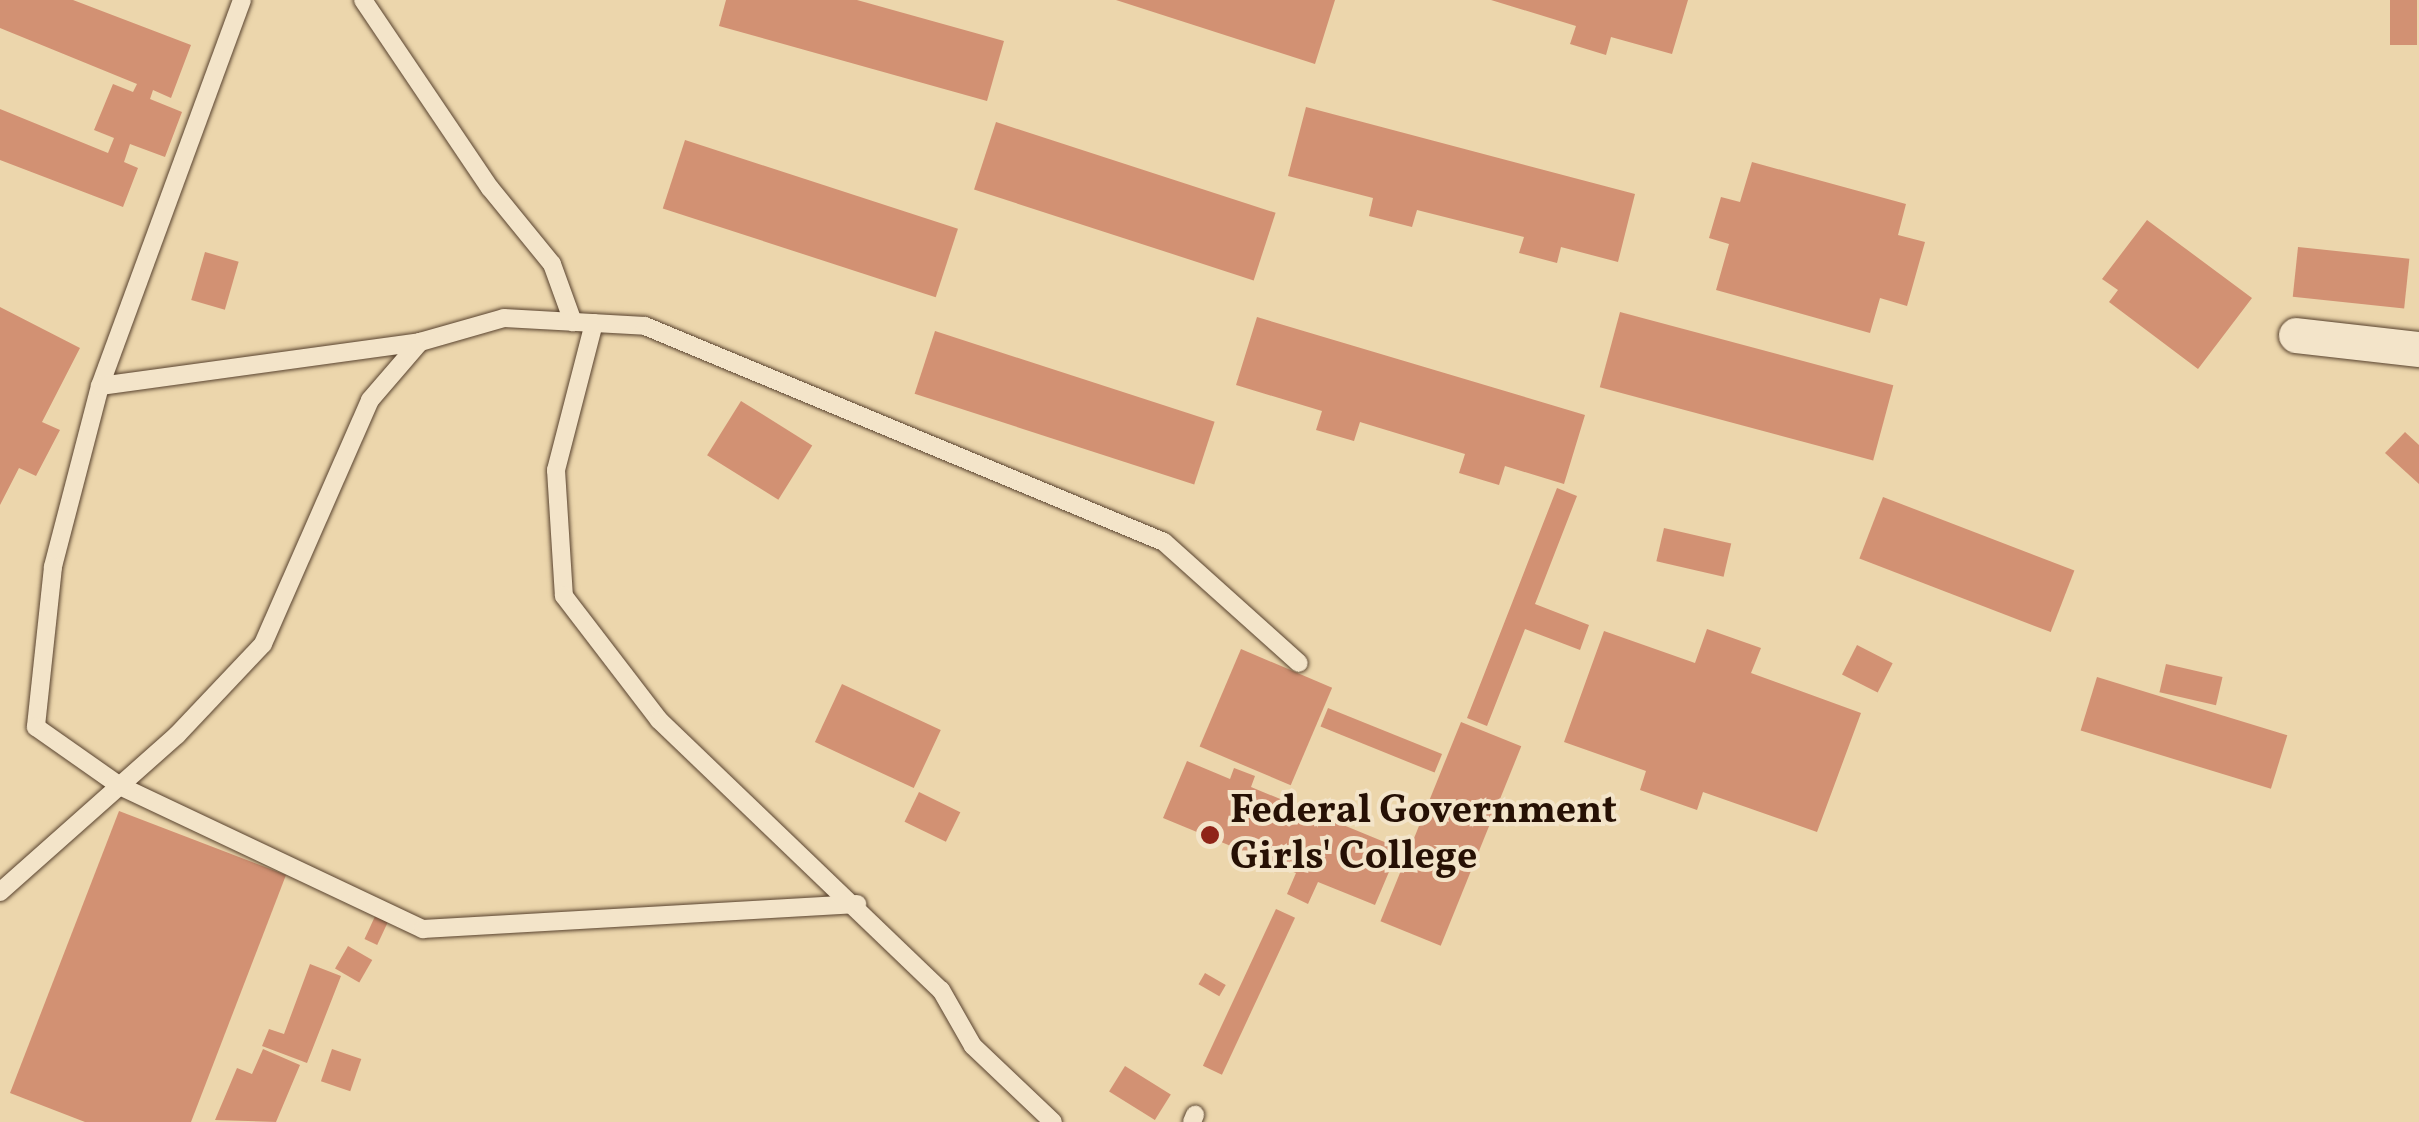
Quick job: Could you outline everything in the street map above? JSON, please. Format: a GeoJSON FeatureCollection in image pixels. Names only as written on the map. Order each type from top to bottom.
{"type":"FeatureCollection","features":[{"type":"Feature","properties":{"kind":"street"},"geometry":{"type":"LineString","coordinates":[[2296,334],[2419,349]]}},
{"type":"Feature","properties":{"kind":"lane"},"geometry":{"type":"LineString","coordinates":[[242,0],[100,386],[53,567],[36,727],[120,786],[424,929],[857,904]]}},
{"type":"Feature","properties":{"kind":"lane"},"geometry":{"type":"LineString","coordinates":[[363,0],[490,188],[552,264],[573,322]]}},
{"type":"Feature","properties":{"kind":"lane"},"geometry":{"type":"LineString","coordinates":[[100,386],[420,342],[504,318],[645,326],[1164,542],[1299,663]]}},
{"type":"Feature","properties":{"kind":"lane"},"geometry":{"type":"LineString","coordinates":[[594,323],[556,470],[564,596],[659,720],[857,904],[941,990],[973,1046],[1053,1122]]}},
{"type":"Feature","properties":{"kind":"lane"},"geometry":{"type":"LineString","coordinates":[[0,892],[120,786],[263,644],[370,400],[420,342]]}},
{"type":"Feature","properties":{"kind":"building"},"geometry":{"type":"Polygon","coordinates":[[[0,0],[73,0],[191,45],[171,98],[153,90],[150,99],[182,112],[165,157],[130,144],[124,162],[138,168],[123,207],[0,160],[0,109],[108,153],[114,138],[94,130],[113,84],[133,92],[137,84],[0,28],[0,0]]]}},
{"type":"Feature","properties":{"kind":"building"},"geometry":{"type":"Polygon","coordinates":[[[726,0],[857,0],[1004,41],[987,101],[719,26],[726,0]]]}},
{"type":"Feature","properties":{"kind":"building"},"geometry":{"type":"Polygon","coordinates":[[[1116,0],[1335,0],[1315,64],[1116,0]]]}},
{"type":"Feature","properties":{"kind":"building"},"geometry":{"type":"Polygon","coordinates":[[[1491,0],[1688,0],[1672,54],[1611,37],[1606,55],[1570,44],[1576,26],[1491,0]]]}},
{"type":"Feature","properties":{"kind":"building"},"geometry":{"type":"Polygon","coordinates":[[[2390,0],[2417,0],[2417,45],[2390,45],[2390,0]]]}},
{"type":"Feature","properties":{"kind":"building"},"geometry":{"type":"Polygon","coordinates":[[[1306,107],[1635,194],[1618,262],[1561,247],[1557,263],[1519,253],[1524,237],[1417,210],[1412,227],[1369,216],[1373,198],[1288,176],[1306,107]]]}},
{"type":"Feature","properties":{"kind":"building"},"geometry":{"type":"Polygon","coordinates":[[[996,122],[1276,213],[1254,280],[974,190],[996,122]]]}},
{"type":"Feature","properties":{"kind":"building"},"geometry":{"type":"Polygon","coordinates":[[[685,140],[958,229],[936,297],[663,208],[685,140]]]}},
{"type":"Feature","properties":{"kind":"building"},"geometry":{"type":"Polygon","coordinates":[[[1752,162],[1906,204],[1898,235],[1925,242],[1907,306],[1880,298],[1870,333],[1716,290],[1729,244],[1709,238],[1721,197],[1740,202],[1752,162]]]}},
{"type":"Feature","properties":{"kind":"building"},"geometry":{"type":"Polygon","coordinates":[[[2147,220],[2252,298],[2198,369],[2109,302],[2118,290],[2102,279],[2147,220]]]}},
{"type":"Feature","properties":{"kind":"building"},"geometry":{"type":"Polygon","coordinates":[[[2298,247],[2409,259],[2404,308],[2293,297],[2298,247]]]}},
{"type":"Feature","properties":{"kind":"building"},"geometry":{"type":"Polygon","coordinates":[[[205,252],[239,262],[225,310],[191,300],[205,252]]]}},
{"type":"Feature","properties":{"kind":"building"},"geometry":{"type":"Polygon","coordinates":[[[0,307],[80,348],[42,422],[60,430],[36,476],[19,468],[0,505],[0,307]]]}},
{"type":"Feature","properties":{"kind":"building"},"geometry":{"type":"Polygon","coordinates":[[[1620,312],[1893,385],[1873,461],[1600,387],[1620,312]]]}},
{"type":"Feature","properties":{"kind":"building"},"geometry":{"type":"Polygon","coordinates":[[[1257,317],[1585,415],[1564,484],[1505,466],[1499,485],[1459,473],[1465,454],[1360,422],[1354,441],[1316,430],[1322,411],[1236,385],[1257,317]]]}},
{"type":"Feature","properties":{"kind":"building"},"geometry":{"type":"Polygon","coordinates":[[[935,331],[1215,422],[1194,485],[915,394],[935,331]]]}},
{"type":"Feature","properties":{"kind":"building"},"geometry":{"type":"Polygon","coordinates":[[[741,401],[812,446],[778,500],[707,455],[741,401]]]}},
{"type":"Feature","properties":{"kind":"building"},"geometry":{"type":"Polygon","coordinates":[[[2405,432],[2419,445],[2419,484],[2385,453],[2405,432]]]}},
{"type":"Feature","properties":{"kind":"building"},"geometry":{"type":"Polygon","coordinates":[[[1557,488],[1577,496],[1535,604],[1589,625],[1580,650],[1525,629],[1487,726],[1467,718],[1557,488]]]}},
{"type":"Feature","properties":{"kind":"building"},"geometry":{"type":"Polygon","coordinates":[[[1883,497],[2074,570],[2051,632],[1859,559],[1883,497]]]}},
{"type":"Feature","properties":{"kind":"building"},"geometry":{"type":"Polygon","coordinates":[[[1664,528],[1731,544],[1724,577],[1656,561],[1664,528]]]}},
{"type":"Feature","properties":{"kind":"building"},"geometry":{"type":"Polygon","coordinates":[[[1707,629],[1761,648],[1751,673],[1861,713],[1817,832],[1703,792],[1697,810],[1640,790],[1646,771],[1564,742],[1604,631],[1695,663],[1707,629]]]}},
{"type":"Feature","properties":{"kind":"building"},"geometry":{"type":"Polygon","coordinates":[[[1857,645],[1893,663],[1878,693],[1842,674],[1857,645]]]}},
{"type":"Feature","properties":{"kind":"building"},"geometry":{"type":"Polygon","coordinates":[[[1241,649],[1332,688],[1291,785],[1200,747],[1241,649]]]}},
{"type":"Feature","properties":{"kind":"building"},"geometry":{"type":"Polygon","coordinates":[[[2166,664],[2223,677],[2216,705],[2159,692],[2166,664]]]}},
{"type":"Feature","properties":{"kind":"building"},"geometry":{"type":"Polygon","coordinates":[[[2097,677],[2287,735],[2271,789],[2081,731],[2097,677]]]}},
{"type":"Feature","properties":{"kind":"building"},"geometry":{"type":"Polygon","coordinates":[[[842,684],[941,730],[914,788],[815,742],[842,684]]]}},
{"type":"Feature","properties":{"kind":"building"},"geometry":{"type":"Polygon","coordinates":[[[1328,708],[1442,754],[1435,773],[1321,727],[1328,708]]]}},
{"type":"Feature","properties":{"kind":"building"},"geometry":{"type":"Polygon","coordinates":[[[1461,722],[1521,746],[1441,946],[1380,921],[1461,722]]]}},
{"type":"Feature","properties":{"kind":"building"},"geometry":{"type":"Polygon","coordinates":[[[1187,761],[1230,779],[1234,768],[1255,776],[1251,787],[1399,848],[1375,905],[1318,882],[1308,904],[1287,894],[1296,873],[1163,818],[1187,761]]]}},
{"type":"Feature","properties":{"kind":"building"},"geometry":{"type":"Polygon","coordinates":[[[919,792],[960,812],[946,842],[905,822],[919,792]]]}},
{"type":"Feature","properties":{"kind":"building"},"geometry":{"type":"Polygon","coordinates":[[[119,811],[286,875],[191,1122],[85,1122],[10,1093],[119,811]]]}},
{"type":"Feature","properties":{"kind":"building"},"geometry":{"type":"Polygon","coordinates":[[[1276,909],[1295,918],[1222,1075],[1203,1066],[1276,909]]]}},
{"type":"Feature","properties":{"kind":"building"},"geometry":{"type":"Polygon","coordinates":[[[378,910],[391,916],[377,945],[364,939],[378,910]]]}},
{"type":"Feature","properties":{"kind":"building"},"geometry":{"type":"Polygon","coordinates":[[[348,946],[372,960],[359,983],[335,969],[348,946]]]}},
{"type":"Feature","properties":{"kind":"building"},"geometry":{"type":"Polygon","coordinates":[[[310,964],[341,976],[307,1063],[262,1046],[269,1029],[284,1034],[310,964]]]}},
{"type":"Feature","properties":{"kind":"building"},"geometry":{"type":"Polygon","coordinates":[[[1205,973],[1226,985],[1219,996],[1198,984],[1205,973]]]}},
{"type":"Feature","properties":{"kind":"building"},"geometry":{"type":"Polygon","coordinates":[[[263,1049],[300,1065],[276,1122],[215,1120],[237,1068],[252,1074],[263,1049]]]}},
{"type":"Feature","properties":{"kind":"building"},"geometry":{"type":"Polygon","coordinates":[[[332,1049],[361,1059],[350,1091],[321,1081],[332,1049]]]}},
{"type":"Feature","properties":{"kind":"building"},"geometry":{"type":"Polygon","coordinates":[[[1125,1066],[1171,1095],[1155,1120],[1109,1091],[1125,1066]]]}},
{"type":"Feature","properties":{"kind":"place","name":"Federal Government Girls' College"},"geometry":{"type":"Point","coordinates":[1210,835]}}]}
